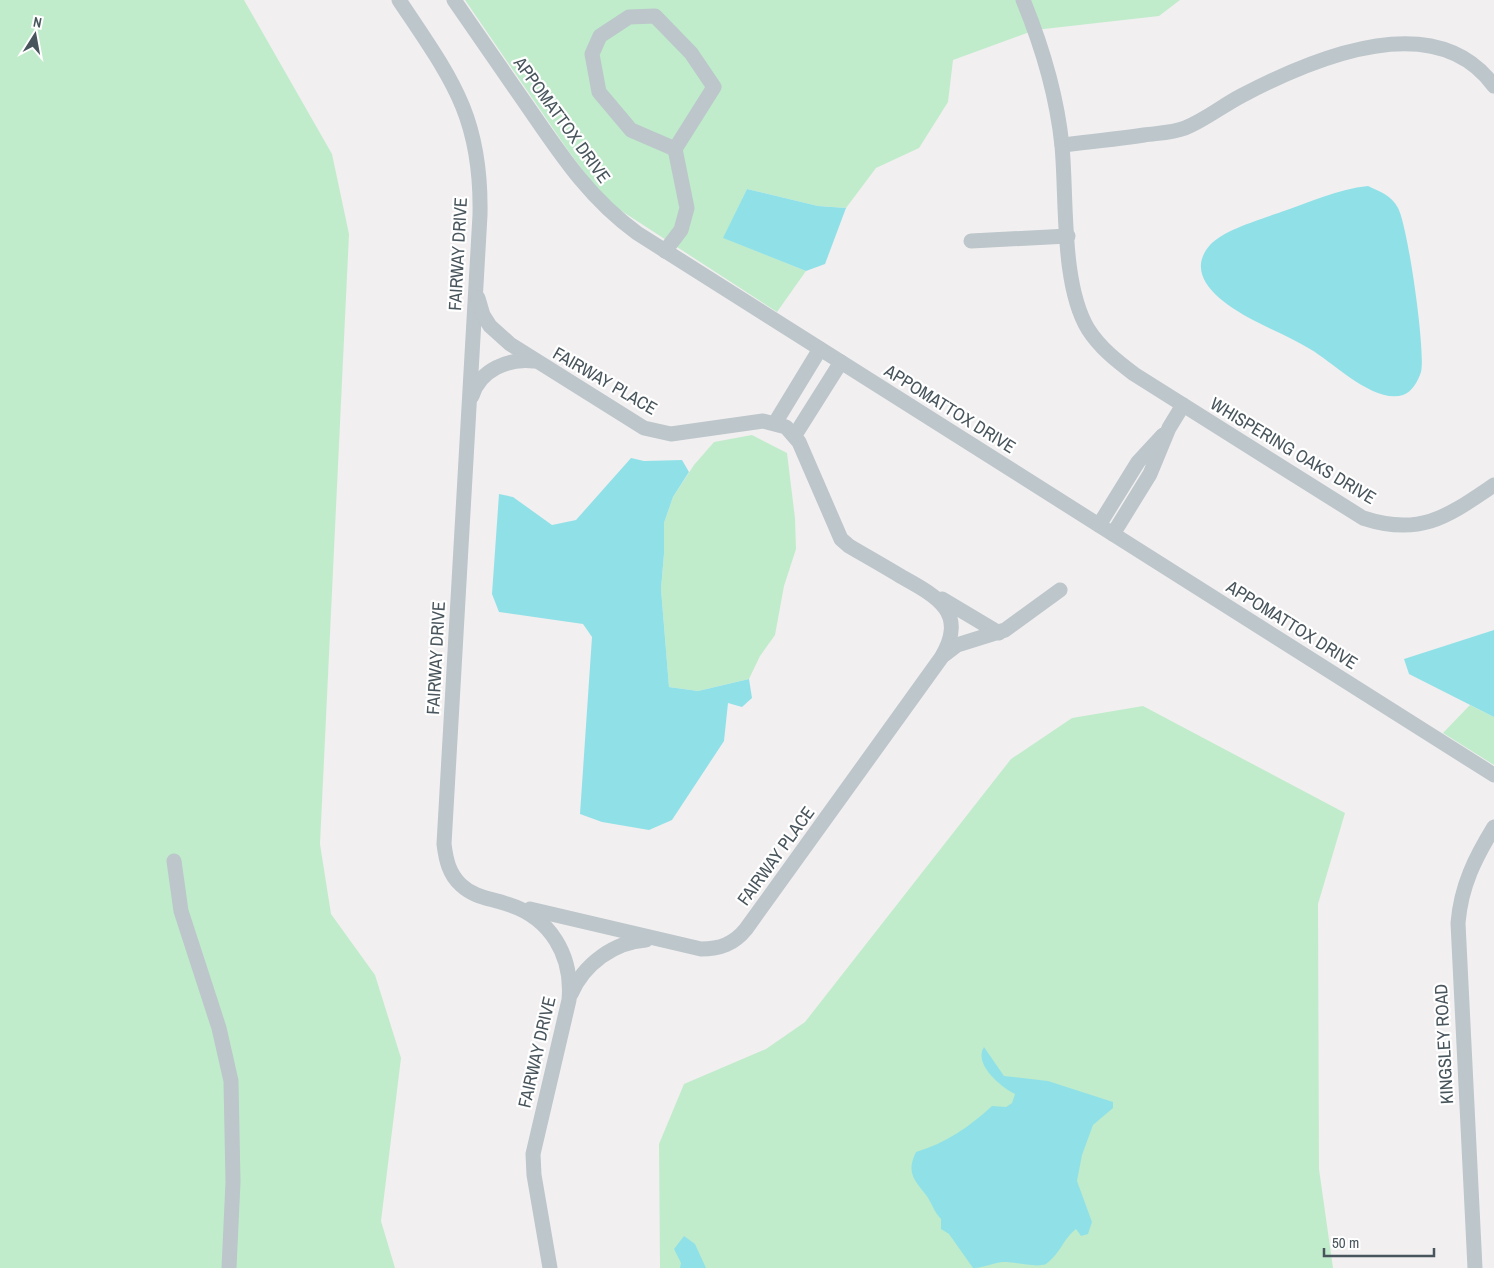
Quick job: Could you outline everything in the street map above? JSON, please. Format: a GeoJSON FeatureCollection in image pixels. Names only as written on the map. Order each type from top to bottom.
{"type":"FeatureCollection","features":[{"type":"Feature","properties":{"kind":"street","name":"FAIRWAY DRIVE"},"geometry":{"type":"LineString","coordinates":[[399,0],[451,80],[471,128],[479,167],[480,190],[476,284],[444,844],[447,862],[453,875],[461,885],[483,899],[506,904],[531,913],[543,922],[561,948],[569,972],[569,1000],[533,1154],[534,1175],[550,1268]]}},
{"type":"Feature","properties":{"kind":"street","name":"APPOMATTOX DRIVE"},"geometry":{"type":"LineString","coordinates":[[454,0],[561,155],[587,190],[612,215],[665,251],[1494,775]]}},
{"type":"Feature","properties":{"kind":"street","name":"WHISPERING OAKS DRIVE"},"geometry":{"type":"LineString","coordinates":[[1023,0],[1047,74],[1062,145],[1072,289],[1088,328],[1116,360],[1349,511],[1378,523],[1408,526],[1433,522],[1453,513],[1494,485]]}},
{"type":"Feature","properties":{"kind":"street"},"geometry":{"type":"LineString","coordinates":[[665,251],[681,230],[687,208],[675,149],[714,87],[691,53],[655,16],[628,17],[600,36],[592,54],[599,92],[631,130],[675,149]]}},
{"type":"Feature","properties":{"kind":"street"},"geometry":{"type":"LineString","coordinates":[[1062,145],[1177,130],[1197,122],[1242,95],[1302,68],[1353,52],[1397,43],[1428,44],[1444,49],[1470,63],[1494,86]]}},
{"type":"Feature","properties":{"kind":"street"},"geometry":{"type":"LineString","coordinates":[[971,241],[1068,236]]}},
{"type":"Feature","properties":{"kind":"street","name":"FAIRWAY PLACE"},"geometry":{"type":"LineString","coordinates":[[476,284],[479,305],[490,326],[510,344],[534,361],[644,428],[658,433],[672,434],[763,421],[775,422]]}},
{"type":"Feature","properties":{"kind":"street"},"geometry":{"type":"LineString","coordinates":[[820,349],[775,422],[786,427],[795,435],[841,362]]}},
{"type":"Feature","properties":{"kind":"street","name":"FAIRWAY PLACE"},"geometry":{"type":"LineString","coordinates":[[469,405],[478,383],[492,370],[513,362],[534,361]]}},
{"type":"Feature","properties":{"kind":"street","name":"WHISPERING OAKS DRIVE"},"geometry":{"type":"LineString","coordinates":[[1169,428],[1183,405]]}},
{"type":"Feature","properties":{"kind":"street"},"geometry":{"type":"LineString","coordinates":[[1099,525],[1138,462],[1169,428]]}},
{"type":"Feature","properties":{"kind":"street"},"geometry":{"type":"LineString","coordinates":[[1113,534],[1150,474],[1169,428]]}},
{"type":"Feature","properties":{"kind":"street","name":"FAIRWAY PLACE"},"geometry":{"type":"LineString","coordinates":[[795,435],[841,539],[849,546],[999,633]]}},
{"type":"Feature","properties":{"kind":"street"},"geometry":{"type":"LineString","coordinates":[[942,658],[957,645],[999,633],[1015,624],[1060,590]]}},
{"type":"Feature","properties":{"kind":"street","name":"FAIRWAY PLACE"},"geometry":{"type":"LineString","coordinates":[[506,904],[701,949],[714,949],[740,937],[942,658],[951,640],[951,624],[947,609],[935,595]]}},
{"type":"Feature","properties":{"kind":"street","name":"KINGSLEY ROAD"},"geometry":{"type":"LineString","coordinates":[[1475,1268],[1458,923],[1459,908],[1469,871],[1494,827]]}},
{"type":"Feature","properties":{"kind":"street"},"geometry":{"type":"LineString","coordinates":[[174,861],[181,911],[216,1019],[231,1082],[233,1182],[228,1268]]}},
{"type":"Feature","properties":{"kind":"street"},"geometry":{"type":"LineString","coordinates":[[569,1000],[584,972],[615,949],[636,940],[667,941]]}},
{"type":"Feature","properties":{"kind":"green space"},"geometry":{"type":"Polygon","coordinates":[[[0,0],[244,0],[332,154],[349,234],[320,844],[331,914],[375,975],[401,1058],[381,1221],[395,1268],[0,1268],[0,0]]]}},
{"type":"Feature","properties":{"kind":"green space"},"geometry":{"type":"Polygon","coordinates":[[[465,0],[1180,0],[1159,16],[1035,30],[953,60],[948,102],[919,148],[876,168],[846,208],[818,206],[747,189],[724,238],[806,271],[777,312],[617,208],[593,184],[465,0]]]}},
{"type":"Feature","properties":{"kind":"green space"},"geometry":{"type":"Polygon","coordinates":[[[752,435],[787,453],[795,518],[796,549],[784,586],[775,635],[760,656],[749,679],[698,691],[669,687],[661,589],[664,523],[673,497],[694,465],[714,442],[752,435]]]}},
{"type":"Feature","properties":{"kind":"green space"},"geometry":{"type":"Polygon","coordinates":[[[1470,705],[1494,717],[1494,765],[1443,733],[1470,705]]]}},
{"type":"Feature","properties":{"kind":"green space"},"geometry":{"type":"Polygon","coordinates":[[[1143,706],[1345,813],[1318,904],[1319,1169],[1333,1268],[660,1268],[659,1144],[684,1084],[766,1049],[805,1022],[1011,759],[1072,718],[1143,706]]]}},
{"type":"Feature","properties":{"kind":"water"},"geometry":{"type":"Polygon","coordinates":[[[1368,186],[1389,197],[1398,208],[1407,239],[1419,317],[1422,360],[1421,372],[1416,382],[1412,389],[1403,395],[1380,394],[1367,388],[1310,349],[1243,314],[1211,290],[1204,280],[1201,269],[1202,257],[1210,245],[1224,234],[1324,196],[1368,186]]]}},
{"type":"Feature","properties":{"kind":"water"},"geometry":{"type":"Polygon","coordinates":[[[747,189],[818,206],[846,208],[825,264],[806,271],[723,238],[747,189]]]}},
{"type":"Feature","properties":{"kind":"water"},"geometry":{"type":"Polygon","coordinates":[[[631,458],[644,461],[682,460],[689,472],[673,497],[664,523],[661,589],[669,687],[698,691],[749,679],[752,698],[742,707],[728,703],[724,741],[672,820],[649,830],[602,822],[580,814],[592,637],[583,624],[499,612],[492,594],[499,494],[513,497],[552,525],[576,520],[631,458]]]}},
{"type":"Feature","properties":{"kind":"water"},"geometry":{"type":"Polygon","coordinates":[[[1494,630],[1494,717],[1409,674],[1404,659],[1494,630]]]}},
{"type":"Feature","properties":{"kind":"water"},"geometry":{"type":"Polygon","coordinates":[[[984,1047],[1004,1076],[1048,1081],[1113,1102],[1113,1108],[1093,1125],[1082,1155],[1077,1181],[1092,1222],[1088,1234],[1081,1236],[1076,1229],[1046,1264],[1031,1265],[1004,1262],[973,1268],[949,1234],[941,1229],[941,1219],[913,1175],[912,1165],[916,1152],[957,1134],[992,1106],[1006,1107],[1012,1103],[1015,1094],[996,1081],[982,1061],[984,1047]]]}},
{"type":"Feature","properties":{"kind":"water"},"geometry":{"type":"Polygon","coordinates":[[[684,1236],[695,1244],[706,1268],[680,1268],[681,1263],[674,1249],[684,1236]]]}}]}
